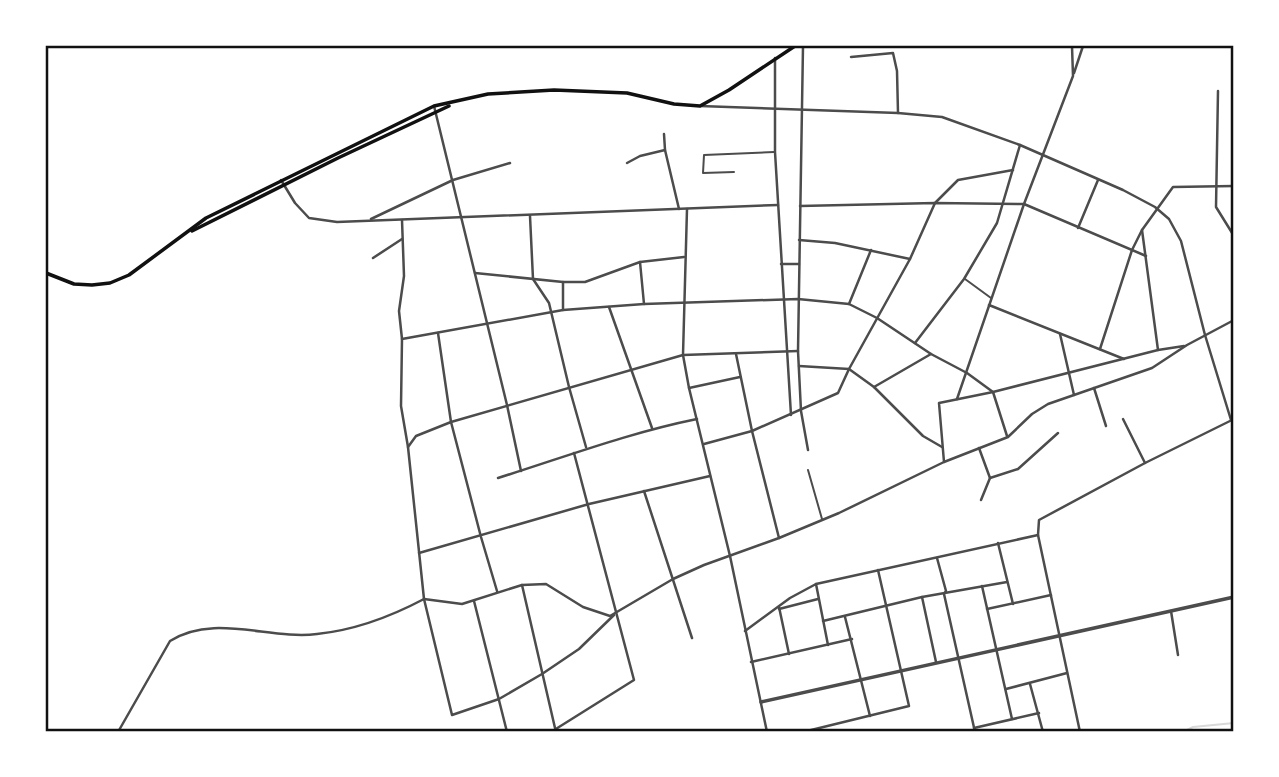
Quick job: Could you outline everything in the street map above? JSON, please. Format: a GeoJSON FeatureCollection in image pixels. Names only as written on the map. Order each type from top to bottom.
{"type":"FeatureCollection","features":[{"type":"Feature","properties":{"kind":"main road"},"geometry":{"type":"LineString","coordinates":[[46,272],[74,284],[110,283],[129,275],[206,218],[281,180],[435,109],[457,102],[488,94],[554,90],[627,93],[674,104],[700,106],[794,46]]}},
{"type":"Feature","properties":{"kind":"main road"},"geometry":{"type":"LineString","coordinates":[[186,234],[285,186],[372,139]]}},
{"type":"Feature","properties":{"kind":"street"},"geometry":{"type":"LineString","coordinates":[[803,46],[797,351],[801,411],[808,450]]}},
{"type":"Feature","properties":{"kind":"street"},"geometry":{"type":"LineString","coordinates":[[1072,46],[1073,76]]}},
{"type":"Feature","properties":{"kind":"street"},"geometry":{"type":"LineString","coordinates":[[957,399],[1024,204],[1083,46]]}},
{"type":"Feature","properties":{"kind":"street"},"geometry":{"type":"LineString","coordinates":[[850,57],[893,53],[897,71],[898,113]]}},
{"type":"Feature","properties":{"kind":"street"},"geometry":{"type":"LineString","coordinates":[[775,58],[775,152],[791,415]]}},
{"type":"Feature","properties":{"kind":"street"},"geometry":{"type":"LineString","coordinates":[[1218,91],[1216,207],[1234,236]]}},
{"type":"Feature","properties":{"kind":"street"},"geometry":{"type":"LineString","coordinates":[[700,106],[942,117],[1020,145],[1123,190],[1169,219],[1181,241],[1205,335],[1232,420],[1039,520],[1038,535],[1080,732]]}},
{"type":"Feature","properties":{"kind":"street"},"geometry":{"type":"LineString","coordinates":[[435,109],[521,471]]}},
{"type":"Feature","properties":{"kind":"street"},"geometry":{"type":"LineString","coordinates":[[664,134],[665,150],[679,209]]}},
{"type":"Feature","properties":{"kind":"street"},"geometry":{"type":"LineString","coordinates":[[915,343],[964,279],[997,223],[1020,145]]}},
{"type":"Feature","properties":{"kind":"street"},"geometry":{"type":"LineString","coordinates":[[627,163],[640,156],[665,150]]}},
{"type":"Feature","properties":{"kind":"street"},"geometry":{"type":"LineString","coordinates":[[368,220],[453,180],[510,163]]}},
{"type":"Feature","properties":{"kind":"street"},"geometry":{"type":"LineString","coordinates":[[704,444],[752,431],[838,393],[910,259],[935,203],[958,180],[1013,170]]}},
{"type":"Feature","properties":{"kind":"street"},"geometry":{"type":"LineString","coordinates":[[281,180],[295,203],[309,218],[337,222],[778,205]]}},
{"type":"Feature","properties":{"kind":"street"},"geometry":{"type":"LineString","coordinates":[[1078,228],[1098,180]]}},
{"type":"Feature","properties":{"kind":"street"},"geometry":{"type":"LineString","coordinates":[[1101,349],[1132,250],[1142,230],[1173,187],[1234,186]]}},
{"type":"Feature","properties":{"kind":"street"},"geometry":{"type":"LineString","coordinates":[[800,206],[1003,202],[1024,204],[1146,256]]}},
{"type":"Feature","properties":{"kind":"street"},"geometry":{"type":"LineString","coordinates":[[687,209],[683,355],[730,556],[767,732]]}},
{"type":"Feature","properties":{"kind":"street"},"geometry":{"type":"LineString","coordinates":[[530,216],[533,279],[552,312],[586,447]]}},
{"type":"Feature","properties":{"kind":"street"},"geometry":{"type":"LineString","coordinates":[[402,220],[404,275],[399,311],[402,339],[401,406],[408,447],[424,600],[452,715],[499,699],[542,674],[579,649],[617,612]]}},
{"type":"Feature","properties":{"kind":"street"},"geometry":{"type":"LineString","coordinates":[[1142,230],[1158,350]]}},
{"type":"Feature","properties":{"kind":"street"},"geometry":{"type":"LineString","coordinates":[[373,258],[402,239]]}},
{"type":"Feature","properties":{"kind":"street"},"geometry":{"type":"LineString","coordinates":[[799,240],[871,250],[910,259]]}},
{"type":"Feature","properties":{"kind":"street"},"geometry":{"type":"LineString","coordinates":[[849,304],[871,250]]}},
{"type":"Feature","properties":{"kind":"street"},"geometry":{"type":"LineString","coordinates":[[474,273],[585,282],[640,262],[684,257]]}},
{"type":"Feature","properties":{"kind":"street"},"geometry":{"type":"LineString","coordinates":[[640,262],[644,304]]}},
{"type":"Feature","properties":{"kind":"street"},"geometry":{"type":"LineString","coordinates":[[781,264],[799,264]]}},
{"type":"Feature","properties":{"kind":"street"},"geometry":{"type":"LineString","coordinates":[[563,282],[563,310]]}},
{"type":"Feature","properties":{"kind":"street"},"geometry":{"type":"LineString","coordinates":[[402,339],[563,310],[644,304],[799,299],[849,304],[967,373],[993,393],[1007,438]]}},
{"type":"Feature","properties":{"kind":"street"},"geometry":{"type":"LineString","coordinates":[[989,304],[1124,359]]}},
{"type":"Feature","properties":{"kind":"street"},"geometry":{"type":"LineString","coordinates":[[608,307],[652,428]]}},
{"type":"Feature","properties":{"kind":"street"},"geometry":{"type":"LineString","coordinates":[[118,732],[170,641],[184,632],[205,628],[315,635],[366,626],[424,600],[462,604],[522,585],[546,584],[583,607],[610,616],[673,579],[822,520],[944,462],[1007,438],[1032,414],[1048,404],[1153,368],[1187,345],[1234,320]]}},
{"type":"Feature","properties":{"kind":"street"},"geometry":{"type":"LineString","coordinates":[[438,334],[452,422],[497,591]]}},
{"type":"Feature","properties":{"kind":"street"},"geometry":{"type":"LineString","coordinates":[[1060,334],[1074,395]]}},
{"type":"Feature","properties":{"kind":"street"},"geometry":{"type":"LineString","coordinates":[[944,462],[939,403],[993,393],[1158,350],[1187,345]]}},
{"type":"Feature","properties":{"kind":"street"},"geometry":{"type":"LineString","coordinates":[[408,447],[416,436],[452,422],[683,355],[797,351]]}},
{"type":"Feature","properties":{"kind":"street"},"geometry":{"type":"LineString","coordinates":[[736,353],[779,538]]}},
{"type":"Feature","properties":{"kind":"street"},"geometry":{"type":"LineString","coordinates":[[874,387],[931,354]]}},
{"type":"Feature","properties":{"kind":"street"},"geometry":{"type":"LineString","coordinates":[[798,366],[849,369],[874,387],[923,436],[942,447]]}},
{"type":"Feature","properties":{"kind":"street"},"geometry":{"type":"LineString","coordinates":[[689,388],[740,377]]}},
{"type":"Feature","properties":{"kind":"street"},"geometry":{"type":"LineString","coordinates":[[1094,388],[1106,426]]}},
{"type":"Feature","properties":{"kind":"street"},"geometry":{"type":"LineString","coordinates":[[498,478],[586,447],[652,428],[697,419]]}},
{"type":"Feature","properties":{"kind":"street"},"geometry":{"type":"LineString","coordinates":[[1123,419],[1145,463]]}},
{"type":"Feature","properties":{"kind":"street"},"geometry":{"type":"LineString","coordinates":[[990,478],[1018,469],[1058,433]]}},
{"type":"Feature","properties":{"kind":"street"},"geometry":{"type":"LineString","coordinates":[[979,448],[990,478],[981,500]]}},
{"type":"Feature","properties":{"kind":"street"},"geometry":{"type":"LineString","coordinates":[[522,585],[553,730],[634,680],[575,453]]}},
{"type":"Feature","properties":{"kind":"street"},"geometry":{"type":"LineString","coordinates":[[419,553],[589,504],[711,475]]}},
{"type":"Feature","properties":{"kind":"street"},"geometry":{"type":"LineString","coordinates":[[644,490],[692,638]]}},
{"type":"Feature","properties":{"kind":"street"},"geometry":{"type":"LineString","coordinates":[[744,631],[816,584],[1038,535]]}},
{"type":"Feature","properties":{"kind":"street"},"geometry":{"type":"LineString","coordinates":[[998,543],[1013,604]]}},
{"type":"Feature","properties":{"kind":"street"},"geometry":{"type":"LineString","coordinates":[[936,556],[946,591],[944,594],[975,730],[1039,713]]}},
{"type":"Feature","properties":{"kind":"street"},"geometry":{"type":"LineString","coordinates":[[803,732],[909,706],[878,569]]}},
{"type":"Feature","properties":{"kind":"street"},"geometry":{"type":"LineString","coordinates":[[823,621],[884,605],[1007,582]]}},
{"type":"Feature","properties":{"kind":"street"},"geometry":{"type":"LineString","coordinates":[[816,584],[828,645]]}},
{"type":"Feature","properties":{"kind":"street"},"geometry":{"type":"LineString","coordinates":[[982,586],[1012,719]]}},
{"type":"Feature","properties":{"kind":"street"},"geometry":{"type":"LineString","coordinates":[[987,609],[1052,595]]}},
{"type":"Feature","properties":{"kind":"street"},"geometry":{"type":"LineString","coordinates":[[922,597],[936,663]]}},
{"type":"Feature","properties":{"kind":"street"},"geometry":{"type":"LineString","coordinates":[[761,702],[1234,597]]}},
{"type":"Feature","properties":{"kind":"street"},"geometry":{"type":"LineString","coordinates":[[779,608],[818,598]]}},
{"type":"Feature","properties":{"kind":"street"},"geometry":{"type":"LineString","coordinates":[[474,601],[507,732]]}},
{"type":"Feature","properties":{"kind":"street"},"geometry":{"type":"LineString","coordinates":[[779,608],[789,654]]}},
{"type":"Feature","properties":{"kind":"street"},"geometry":{"type":"LineString","coordinates":[[1171,611],[1178,654]]}},
{"type":"Feature","properties":{"kind":"street"},"geometry":{"type":"LineString","coordinates":[[845,616],[870,716]]}},
{"type":"Feature","properties":{"kind":"street"},"geometry":{"type":"LineString","coordinates":[[751,662],[852,639]]}},
{"type":"Feature","properties":{"kind":"street"},"geometry":{"type":"LineString","coordinates":[[1005,689],[1067,673]]}},
{"type":"Feature","properties":{"kind":"street"},"geometry":{"type":"LineString","coordinates":[[1029,683],[1043,732]]}},
{"type":"Feature","properties":{"kind":"lane"},"geometry":{"type":"LineString","coordinates":[[734,172],[703,173],[704,155],[775,152]]}},
{"type":"Feature","properties":{"kind":"lane"},"geometry":{"type":"LineString","coordinates":[[964,279],[991,298]]}},
{"type":"Feature","properties":{"kind":"lane"},"geometry":{"type":"LineString","coordinates":[[808,470],[822,520]]}},
{"type":"Feature","properties":{"kind":"waterway"},"geometry":{"type":"LineString","coordinates":[[1183,732],[1193,727],[1234,723]]}}]}
